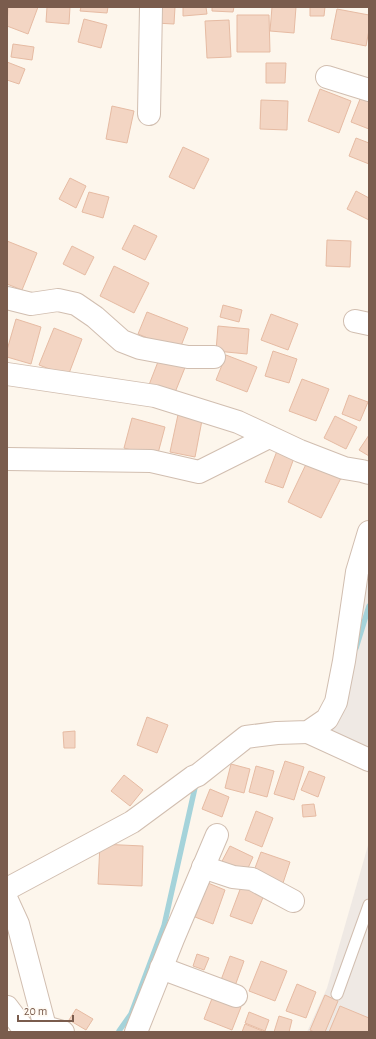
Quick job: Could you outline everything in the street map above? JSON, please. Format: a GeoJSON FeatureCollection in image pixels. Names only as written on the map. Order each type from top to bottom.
{"type":"FeatureCollection","features":[{"type":"Feature","properties":{"kind":"street"},"geometry":{"type":"LineString","coordinates":[[149,114],[151,7]]}},
{"type":"Feature","properties":{"kind":"street"},"geometry":{"type":"LineString","coordinates":[[328,76],[369,90]]}},
{"type":"Feature","properties":{"kind":"street"},"geometry":{"type":"LineString","coordinates":[[7,298],[31,304],[58,300],[76,304],[95,317],[122,341],[140,348],[188,357],[214,357]]}},
{"type":"Feature","properties":{"kind":"street"},"geometry":{"type":"LineString","coordinates":[[7,374],[155,396],[238,422],[300,451],[344,468],[362,471],[369,474]]}},
{"type":"Feature","properties":{"kind":"street"},"geometry":{"type":"LineString","coordinates":[[7,460],[150,461],[199,472],[269,437]]}},
{"type":"Feature","properties":{"kind":"street"},"geometry":{"type":"LineString","coordinates":[[308,732],[327,719],[336,702],[344,661],[357,572],[369,532]]}},
{"type":"Feature","properties":{"kind":"street"},"geometry":{"type":"LineString","coordinates":[[7,890],[132,822],[193,777],[198,775],[246,737],[277,732],[308,732],[369,760]]}},
{"type":"Feature","properties":{"kind":"street"},"geometry":{"type":"LineString","coordinates":[[136,1032],[217,834]]}},
{"type":"Feature","properties":{"kind":"street"},"geometry":{"type":"LineString","coordinates":[[203,868],[233,877],[252,879],[293,901]]}},
{"type":"Feature","properties":{"kind":"street"},"geometry":{"type":"LineString","coordinates":[[7,900],[18,924],[42,1031]]}},
{"type":"Feature","properties":{"kind":"street"},"geometry":{"type":"LineString","coordinates":[[161,968],[236,996]]}},
{"type":"Feature","properties":{"kind":"street"},"geometry":{"type":"LineString","coordinates":[[7,1007],[42,1031]]}},
{"type":"Feature","properties":{"kind":"lane"},"geometry":{"type":"LineString","coordinates":[[337,994],[369,905]]}},
{"type":"Feature","properties":{"kind":"shaded area"},"geometry":{"type":"Polygon","coordinates":[[[369,577],[369,774],[320,724],[369,577]]]}},
{"type":"Feature","properties":{"kind":"shaded area"},"geometry":{"type":"Polygon","coordinates":[[[369,842],[369,1032],[307,1032],[327,988],[369,842]]]}},
{"type":"Feature","properties":{"kind":"building"},"geometry":{"type":"Polygon","coordinates":[[[8,7],[38,7],[28,34],[7,26],[8,7]]]}},
{"type":"Feature","properties":{"kind":"building"},"geometry":{"type":"Polygon","coordinates":[[[47,7],[70,7],[69,24],[46,22],[47,7]]]}},
{"type":"Feature","properties":{"kind":"building"},"geometry":{"type":"Polygon","coordinates":[[[81,7],[108,7],[107,13],[80,11],[81,7]]]}},
{"type":"Feature","properties":{"kind":"building"},"geometry":{"type":"Polygon","coordinates":[[[155,7],[175,7],[174,24],[155,23],[155,7]]]}},
{"type":"Feature","properties":{"kind":"building"},"geometry":{"type":"Polygon","coordinates":[[[183,7],[206,7],[207,14],[183,16],[183,7]]]}},
{"type":"Feature","properties":{"kind":"building"},"geometry":{"type":"Polygon","coordinates":[[[212,7],[234,7],[233,12],[212,11],[212,7]]]}},
{"type":"Feature","properties":{"kind":"building"},"geometry":{"type":"Polygon","coordinates":[[[272,7],[296,7],[294,33],[270,31],[272,7]]]}},
{"type":"Feature","properties":{"kind":"building"},"geometry":{"type":"Polygon","coordinates":[[[310,7],[325,7],[324,16],[310,16],[310,7]]]}},
{"type":"Feature","properties":{"kind":"building"},"geometry":{"type":"Polygon","coordinates":[[[337,9],[369,15],[369,30],[366,46],[331,39],[337,9]]]}},
{"type":"Feature","properties":{"kind":"building"},"geometry":{"type":"Polygon","coordinates":[[[237,15],[269,15],[270,52],[237,52],[237,15]]]}},
{"type":"Feature","properties":{"kind":"building"},"geometry":{"type":"Polygon","coordinates":[[[84,19],[107,25],[101,48],[78,42],[84,19]]]}},
{"type":"Feature","properties":{"kind":"building"},"geometry":{"type":"Polygon","coordinates":[[[229,20],[231,57],[207,58],[205,21],[229,20]]]}},
{"type":"Feature","properties":{"kind":"building"},"geometry":{"type":"Polygon","coordinates":[[[13,44],[34,47],[32,60],[11,57],[13,44]]]}},
{"type":"Feature","properties":{"kind":"building"},"geometry":{"type":"Polygon","coordinates":[[[7,62],[25,69],[19,84],[7,80],[7,62]]]}},
{"type":"Feature","properties":{"kind":"building"},"geometry":{"type":"Polygon","coordinates":[[[266,63],[286,63],[285,83],[266,83],[266,63]]]}},
{"type":"Feature","properties":{"kind":"building"},"geometry":{"type":"Polygon","coordinates":[[[320,89],[351,101],[339,133],[308,121],[320,89]]]}},
{"type":"Feature","properties":{"kind":"building"},"geometry":{"type":"Polygon","coordinates":[[[364,89],[369,91],[369,129],[351,122],[364,89]]]}},
{"type":"Feature","properties":{"kind":"building"},"geometry":{"type":"Polygon","coordinates":[[[261,100],[288,101],[287,130],[260,129],[261,100]]]}},
{"type":"Feature","properties":{"kind":"building"},"geometry":{"type":"Polygon","coordinates":[[[112,106],[134,111],[127,143],[106,139],[112,106]]]}},
{"type":"Feature","properties":{"kind":"building"},"geometry":{"type":"Polygon","coordinates":[[[356,138],[369,143],[369,164],[349,156],[356,138]]]}},
{"type":"Feature","properties":{"kind":"building"},"geometry":{"type":"Polygon","coordinates":[[[183,147],[209,159],[194,189],[169,177],[183,147]]]}},
{"type":"Feature","properties":{"kind":"building"},"geometry":{"type":"Polygon","coordinates":[[[70,178],[86,186],[76,208],[59,199],[70,178]]]}},
{"type":"Feature","properties":{"kind":"building"},"geometry":{"type":"Polygon","coordinates":[[[356,191],[369,198],[369,220],[347,209],[356,191]]]}},
{"type":"Feature","properties":{"kind":"building"},"geometry":{"type":"Polygon","coordinates":[[[89,192],[109,197],[103,218],[82,212],[89,192]]]}},
{"type":"Feature","properties":{"kind":"building"},"geometry":{"type":"Polygon","coordinates":[[[134,225],[157,236],[145,260],[122,249],[134,225]]]}},
{"type":"Feature","properties":{"kind":"building"},"geometry":{"type":"Polygon","coordinates":[[[327,240],[351,241],[350,267],[326,266],[327,240]]]}},
{"type":"Feature","properties":{"kind":"building"},"geometry":{"type":"Polygon","coordinates":[[[7,241],[37,253],[22,290],[7,284],[7,241]]]}},
{"type":"Feature","properties":{"kind":"building"},"geometry":{"type":"Polygon","coordinates":[[[72,246],[94,257],[85,275],[63,264],[72,246]]]}},
{"type":"Feature","properties":{"kind":"building"},"geometry":{"type":"Polygon","coordinates":[[[114,266],[149,283],[134,313],[100,296],[114,266]]]}},
{"type":"Feature","properties":{"kind":"building"},"geometry":{"type":"Polygon","coordinates":[[[223,305],[242,310],[239,322],[220,317],[223,305]]]}},
{"type":"Feature","properties":{"kind":"building"},"geometry":{"type":"Polygon","coordinates":[[[147,312],[188,328],[179,351],[138,334],[147,312]]]}},
{"type":"Feature","properties":{"kind":"building"},"geometry":{"type":"Polygon","coordinates":[[[271,314],[298,324],[288,350],[261,340],[271,314]]]}},
{"type":"Feature","properties":{"kind":"building"},"geometry":{"type":"Polygon","coordinates":[[[16,319],[41,327],[31,364],[7,357],[7,350],[16,319]]]}},
{"type":"Feature","properties":{"kind":"building"},"geometry":{"type":"Polygon","coordinates":[[[218,326],[249,329],[247,354],[216,351],[218,326]]]}},
{"type":"Feature","properties":{"kind":"building"},"geometry":{"type":"Polygon","coordinates":[[[54,328],[82,339],[68,376],[39,365],[54,328]]]}},
{"type":"Feature","properties":{"kind":"building"},"geometry":{"type":"Polygon","coordinates":[[[273,351],[297,359],[289,383],[265,376],[273,351]]]}},
{"type":"Feature","properties":{"kind":"building"},"geometry":{"type":"Polygon","coordinates":[[[161,354],[186,365],[172,400],[147,390],[161,354]]]}},
{"type":"Feature","properties":{"kind":"building"},"geometry":{"type":"Polygon","coordinates":[[[226,355],[257,367],[247,392],[216,380],[226,355]]]}},
{"type":"Feature","properties":{"kind":"building"},"geometry":{"type":"Polygon","coordinates":[[[302,379],[329,389],[316,421],[289,411],[302,379]]]}},
{"type":"Feature","properties":{"kind":"building"},"geometry":{"type":"Polygon","coordinates":[[[349,395],[368,402],[360,421],[342,414],[349,395]]]}},
{"type":"Feature","properties":{"kind":"building"},"geometry":{"type":"Polygon","coordinates":[[[179,410],[203,415],[195,457],[170,452],[179,410]]]}},
{"type":"Feature","properties":{"kind":"building"},"geometry":{"type":"Polygon","coordinates":[[[335,416],[357,427],[346,449],[324,438],[335,416]]]}},
{"type":"Feature","properties":{"kind":"building"},"geometry":{"type":"Polygon","coordinates":[[[132,418],[165,427],[157,457],[124,448],[132,418]]]}},
{"type":"Feature","properties":{"kind":"building"},"geometry":{"type":"Polygon","coordinates":[[[369,435],[369,456],[359,450],[369,435]]]}},
{"type":"Feature","properties":{"kind":"building"},"geometry":{"type":"Polygon","coordinates":[[[277,451],[294,458],[283,488],[265,482],[277,451]]]}},
{"type":"Feature","properties":{"kind":"building"},"geometry":{"type":"Polygon","coordinates":[[[308,460],[342,476],[321,518],[288,502],[308,460]]]}},
{"type":"Feature","properties":{"kind":"building"},"geometry":{"type":"Polygon","coordinates":[[[147,717],[168,725],[157,753],[137,745],[147,717]]]}},
{"type":"Feature","properties":{"kind":"building"},"geometry":{"type":"Polygon","coordinates":[[[75,731],[75,748],[64,748],[63,732],[75,731]]]}},
{"type":"Feature","properties":{"kind":"building"},"geometry":{"type":"Polygon","coordinates":[[[285,761],[304,767],[294,800],[274,794],[285,761]]]}},
{"type":"Feature","properties":{"kind":"building"},"geometry":{"type":"Polygon","coordinates":[[[231,764],[250,769],[244,793],[225,788],[231,764]]]}},
{"type":"Feature","properties":{"kind":"building"},"geometry":{"type":"Polygon","coordinates":[[[256,766],[274,771],[267,797],[249,792],[256,766]]]}},
{"type":"Feature","properties":{"kind":"building"},"geometry":{"type":"Polygon","coordinates":[[[309,771],[325,777],[318,797],[301,790],[309,771]]]}},
{"type":"Feature","properties":{"kind":"building"},"geometry":{"type":"Polygon","coordinates":[[[124,775],[143,790],[130,806],[111,791],[124,775]]]}},
{"type":"Feature","properties":{"kind":"building"},"geometry":{"type":"Polygon","coordinates":[[[210,789],[229,797],[222,817],[202,809],[210,789]]]}},
{"type":"Feature","properties":{"kind":"building"},"geometry":{"type":"Polygon","coordinates":[[[314,804],[316,816],[303,817],[302,805],[314,804]]]}},
{"type":"Feature","properties":{"kind":"building"},"geometry":{"type":"Polygon","coordinates":[[[256,811],[273,818],[262,847],[245,840],[256,811]]]}},
{"type":"Feature","properties":{"kind":"building"},"geometry":{"type":"Polygon","coordinates":[[[100,844],[143,846],[142,886],[98,884],[100,844]]]}},
{"type":"Feature","properties":{"kind":"building"},"geometry":{"type":"Polygon","coordinates":[[[230,846],[253,857],[244,877],[220,865],[230,846]]]}},
{"type":"Feature","properties":{"kind":"building"},"geometry":{"type":"Polygon","coordinates":[[[261,852],[290,862],[282,886],[252,876],[261,852]]]}},
{"type":"Feature","properties":{"kind":"building"},"geometry":{"type":"Polygon","coordinates":[[[244,879],[267,888],[252,924],[230,916],[244,879]]]}},
{"type":"Feature","properties":{"kind":"building"},"geometry":{"type":"Polygon","coordinates":[[[208,883],[225,890],[213,924],[195,917],[208,883]]]}},
{"type":"Feature","properties":{"kind":"building"},"geometry":{"type":"Polygon","coordinates":[[[197,954],[209,958],[204,970],[193,966],[197,954]]]}},
{"type":"Feature","properties":{"kind":"building"},"geometry":{"type":"Polygon","coordinates":[[[230,956],[244,961],[235,986],[221,980],[230,956]]]}},
{"type":"Feature","properties":{"kind":"building"},"geometry":{"type":"Polygon","coordinates":[[[261,961],[287,971],[275,1001],[249,991],[261,961]]]}},
{"type":"Feature","properties":{"kind":"building"},"geometry":{"type":"Polygon","coordinates":[[[297,984],[316,992],[306,1018],[286,1011],[297,984]]]}},
{"type":"Feature","properties":{"kind":"building"},"geometry":{"type":"Polygon","coordinates":[[[325,995],[338,1001],[325,1032],[314,1032],[310,1030],[325,995]]]}},
{"type":"Feature","properties":{"kind":"building"},"geometry":{"type":"Polygon","coordinates":[[[213,996],[241,1007],[232,1030],[204,1019],[213,996]]]}},
{"type":"Feature","properties":{"kind":"building"},"geometry":{"type":"Polygon","coordinates":[[[340,1006],[369,1018],[369,1032],[329,1032],[340,1006]]]}},
{"type":"Feature","properties":{"kind":"building"},"geometry":{"type":"Polygon","coordinates":[[[76,1009],[93,1019],[86,1030],[69,1020],[76,1009]]]}},
{"type":"Feature","properties":{"kind":"building"},"geometry":{"type":"Polygon","coordinates":[[[249,1012],[269,1020],[265,1031],[245,1023],[249,1012]]]}},
{"type":"Feature","properties":{"kind":"building"},"geometry":{"type":"Polygon","coordinates":[[[279,1016],[292,1020],[289,1032],[274,1032],[279,1016]]]}},
{"type":"Feature","properties":{"kind":"building"},"geometry":{"type":"Polygon","coordinates":[[[245,1024],[265,1032],[242,1032],[245,1024]]]}},
{"type":"Feature","properties":{"kind":"waterway"},"geometry":{"type":"LineString","coordinates":[[356,648],[369,606]]}},
{"type":"Feature","properties":{"kind":"waterway"},"geometry":{"type":"LineString","coordinates":[[119,1031],[131,1014],[164,926],[196,783]]}}]}
